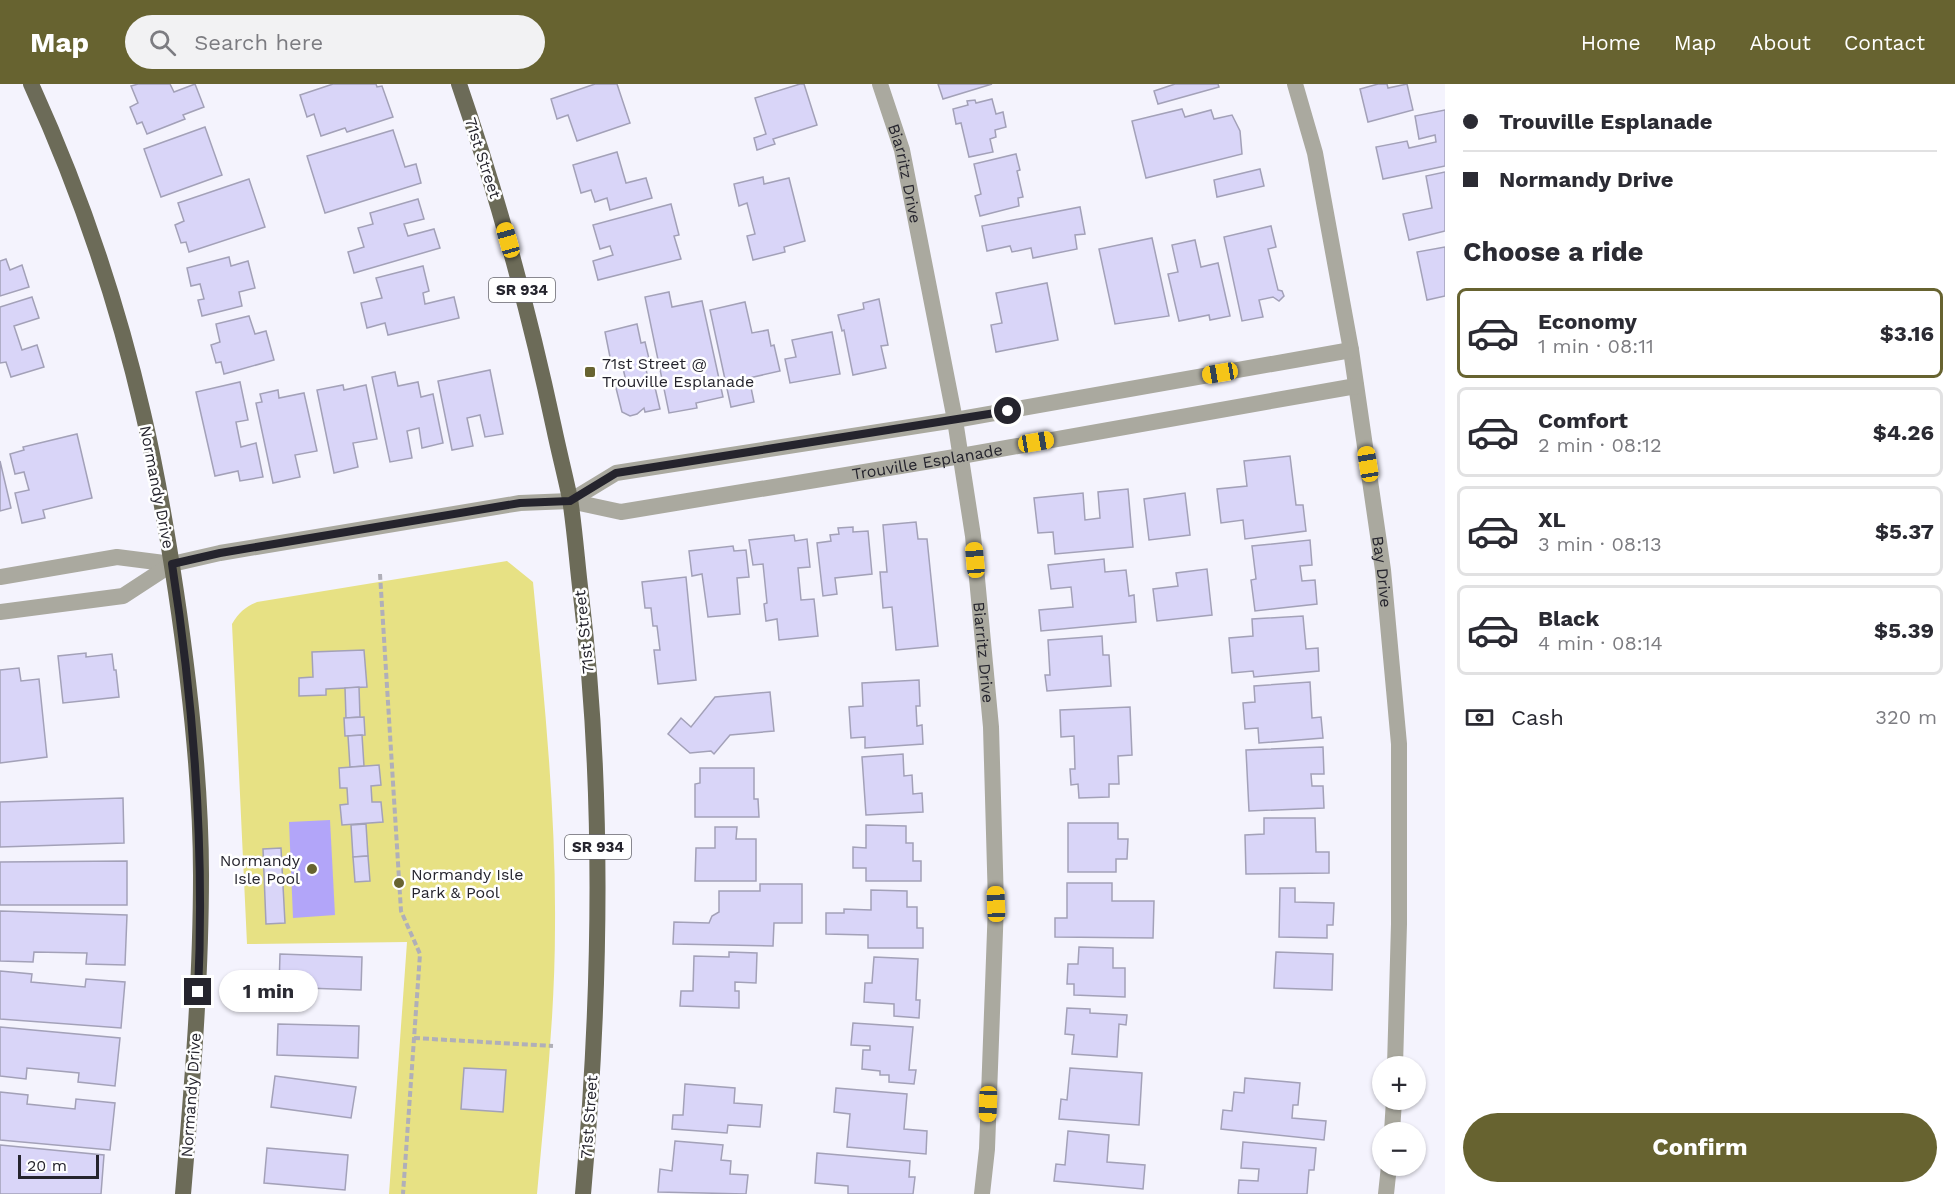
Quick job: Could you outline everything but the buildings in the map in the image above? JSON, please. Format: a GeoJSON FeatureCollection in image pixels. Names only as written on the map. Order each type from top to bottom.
{"type":"FeatureCollection","features":[{"type":"Feature","properties":{"kind":"main road","name":"Normandy Drive"},"geometry":{"type":"LineString","coordinates":[[31,84],[89,232],[125,344],[162,502],[189,684],[198,779],[201,874],[194,1063],[183,1194]]}},
{"type":"Feature","properties":{"kind":"main road","name":"71st Street"},"geometry":{"type":"LineString","coordinates":[[459,84],[482,151],[511,251],[536,345],[570,501],[591,690],[597,795],[599,933],[584,1194]]}},
{"type":"Feature","properties":{"kind":"street","name":"Biarritz Drive"},"geometry":{"type":"LineString","coordinates":[[880,84],[902,150],[956,420],[973,536],[992,727],[996,904],[987,1149],[982,1194]]}},
{"type":"Feature","properties":{"kind":"street","name":"Bay Drive"},"geometry":{"type":"LineString","coordinates":[[1295,84],[1315,153],[1351,350],[1383,570],[1399,744],[1399,924],[1395,1056]]}},
{"type":"Feature","properties":{"kind":"street","name":"Trouville Esplanade"},"geometry":{"type":"LineString","coordinates":[[570,501],[616,473],[956,420],[1351,350]]}},
{"type":"Feature","properties":{"kind":"street","name":"Trouville Esplanade"},"geometry":{"type":"LineString","coordinates":[[0,612],[123,596],[172,564],[220,553],[520,503],[570,501],[621,512],[961,456],[1356,386]]}},
{"type":"Feature","properties":{"kind":"street","name":"Trouville Esplanade"},"geometry":{"type":"LineString","coordinates":[[0,577],[117,556],[172,564]]}},
{"type":"Feature","properties":{"kind":"street"},"geometry":{"type":"LineString","coordinates":[[1386,1194],[1388,1176]]}},
{"type":"Feature","properties":{"kind":"path"},"geometry":{"type":"LineString","coordinates":[[380,574],[401,911],[420,954],[403,1194]]}},
{"type":"Feature","properties":{"kind":"path"},"geometry":{"type":"LineString","coordinates":[[414,1038],[553,1046]]}},
{"type":"Feature","properties":{"kind":"shaded area","name":"Normandy Isle Park & Pool"},"geometry":{"type":"Polygon","coordinates":[[[507,561],[533,582],[554,840],[553,993],[537,1194],[389,1194],[407,942],[247,944],[232,624],[243,610],[257,602],[507,561]]]}},
{"type":"Feature","properties":{"kind":"shaded area","name":"Normandy Isle Pool"},"geometry":{"type":"Polygon","coordinates":[[[330,820],[335,915],[293,918],[289,822],[330,820]]]}},
{"type":"Feature","properties":{"kind":"place","name":"71st Street @ Trouville Esplanade"},"geometry":{"type":"Point","coordinates":[590,372]}},
{"type":"Feature","properties":{"kind":"place","name":"Normandy Isle Pool"},"geometry":{"type":"Point","coordinates":[312,869]}},
{"type":"Feature","properties":{"kind":"place","name":"Normandy Isle Park & Pool"},"geometry":{"type":"Point","coordinates":[399,883]}},
{"type":"Feature","properties":{"kind":"route"},"geometry":{"type":"LineString","coordinates":[[198,992],[201,874],[198,779],[189,684],[172,564],[220,553],[520,503],[570,501],[616,473],[1008,411]]}}]}
